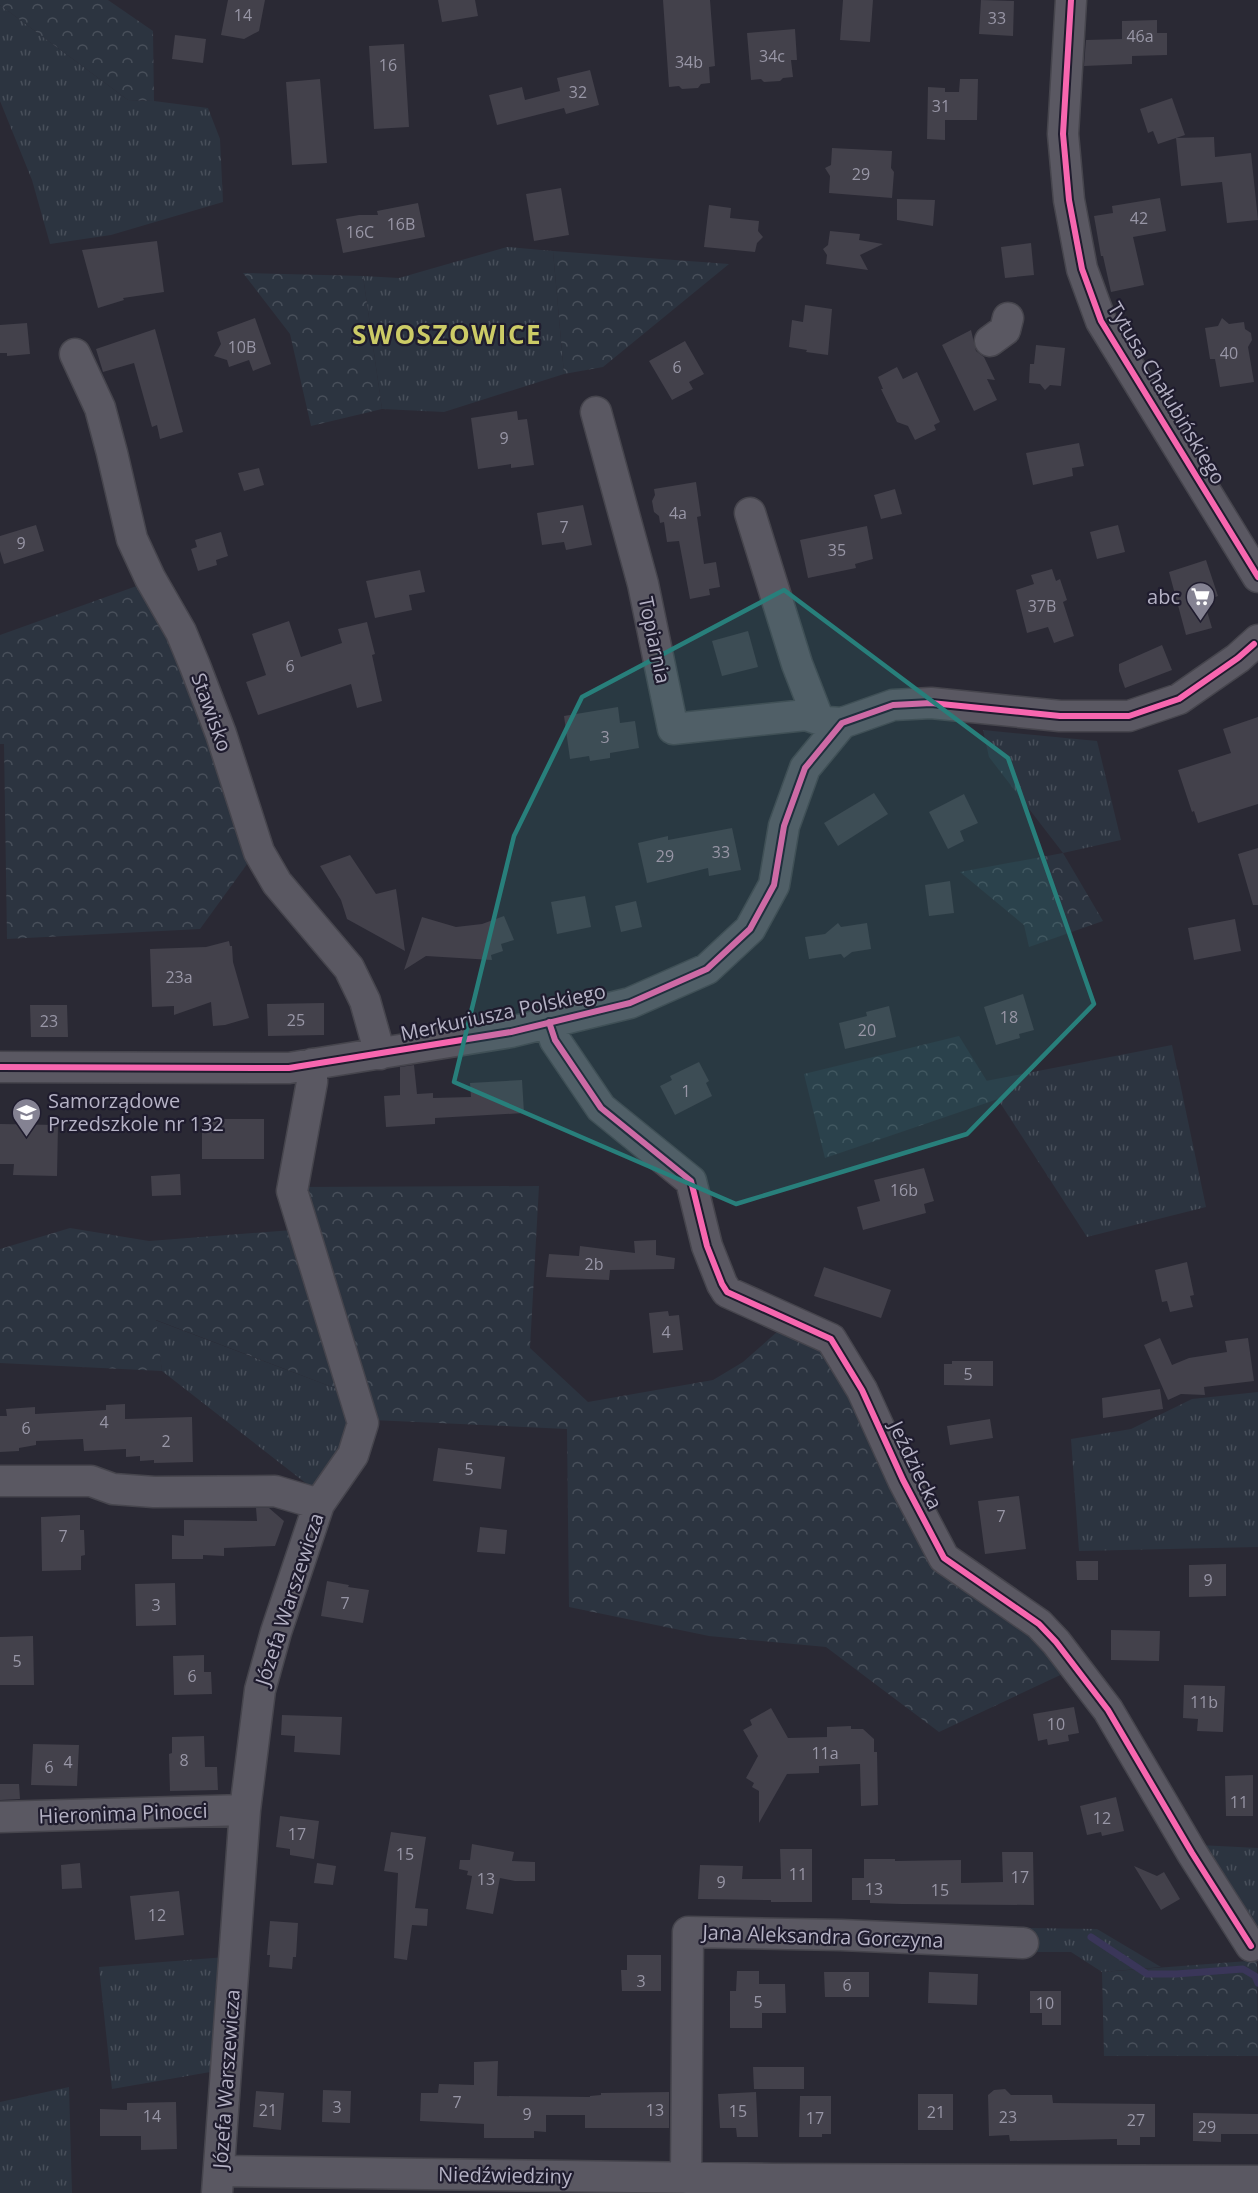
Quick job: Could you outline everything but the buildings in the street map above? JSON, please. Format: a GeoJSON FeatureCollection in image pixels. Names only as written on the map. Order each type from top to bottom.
{"type":"FeatureCollection","features":[{"type":"Feature","properties":{"kind":"street","name":"Tytusa Chałubińskiego"},"geometry":{"type":"LineString","coordinates":[[1071,0],[1063,134],[1069,200],[1082,269],[1101,321],[1258,577]]}},
{"type":"Feature","properties":{"kind":"street","name":"Stawisko"},"geometry":{"type":"LineString","coordinates":[[75,354],[100,408],[132,539],[150,578],[181,632],[195,666],[221,734],[259,852],[277,883],[349,968],[365,1001],[380,1054]]}},
{"type":"Feature","properties":{"kind":"street","name":"Topiarnia"},"geometry":{"type":"LineString","coordinates":[[597,412],[643,584],[673,729],[806,715],[830,721]]}},
{"type":"Feature","properties":{"kind":"street"},"geometry":{"type":"LineString","coordinates":[[750,513],[797,664],[830,721],[893,705],[931,703],[1060,716],[1129,716],[1179,699],[1257,645]]}},
{"type":"Feature","properties":{"kind":"street","name":"Merkuriusza Polskiego"},"geometry":{"type":"LineString","coordinates":[[0,1067],[289,1068],[511,1032],[630,1003],[707,969],[750,929],[774,885],[784,826],[805,768],[830,721]]}},
{"type":"Feature","properties":{"kind":"street","name":"Jeździecka"},"geometry":{"type":"LineString","coordinates":[[549,1022],[555,1040],[601,1108],[691,1181],[706,1246],[727,1292],[831,1339],[862,1390],[903,1480],[944,1558],[1039,1624],[1056,1642],[1108,1710],[1192,1853],[1251,1946]]}},
{"type":"Feature","properties":{"kind":"street","name":"Józefa Warszewicza"},"geometry":{"type":"LineString","coordinates":[[219,2182],[245,1810],[260,1689],[276,1632],[319,1504],[353,1455],[363,1423],[292,1191],[312,1082],[312,1064]]}},
{"type":"Feature","properties":{"kind":"street"},"geometry":{"type":"LineString","coordinates":[[0,1481],[91,1480],[113,1489],[154,1492],[275,1491],[319,1504]]}},
{"type":"Feature","properties":{"kind":"street","name":"Hieronima Pinocci"},"geometry":{"type":"LineString","coordinates":[[0,1817],[245,1810]]}},
{"type":"Feature","properties":{"kind":"street","name":"Jana Aleksandra Gorczyna"},"geometry":{"type":"LineString","coordinates":[[686,2178],[688,1932],[841,1935],[1023,1943]]}},
{"type":"Feature","properties":{"kind":"street","name":"Niedźwiedziny"},"geometry":{"type":"LineString","coordinates":[[219,2182],[686,2178],[1258,2181]]}},
{"type":"Feature","properties":{"kind":"highlighted area"},"geometry":{"type":"Polygon","coordinates":[[[784,590],[1008,758],[1094,1004],[967,1134],[736,1204],[454,1082],[514,836],[582,697],[784,590]]]}},
{"type":"Feature","properties":{"kind":"green space"},"geometry":{"type":"Polygon","coordinates":[[[0,0],[108,0],[153,31],[154,101],[128,100],[0,5],[0,0]]]}},
{"type":"Feature","properties":{"kind":"green space"},"geometry":{"type":"Polygon","coordinates":[[[0,5],[128,100],[208,108],[220,139],[223,202],[111,235],[50,244],[32,180],[0,101],[0,5]]]}},
{"type":"Feature","properties":{"kind":"green space"},"geometry":{"type":"Polygon","coordinates":[[[507,247],[553,251],[564,374],[444,412],[382,409],[363,276],[399,278],[507,247]]]}},
{"type":"Feature","properties":{"kind":"green space"},"geometry":{"type":"Polygon","coordinates":[[[553,251],[729,264],[603,367],[564,374],[553,251]]]}},
{"type":"Feature","properties":{"kind":"green space"},"geometry":{"type":"Polygon","coordinates":[[[243,273],[363,276],[382,409],[311,426],[290,334],[243,273]]]}},
{"type":"Feature","properties":{"kind":"green space"},"geometry":{"type":"Polygon","coordinates":[[[145,583],[166,620],[250,860],[200,929],[7,939],[4,744],[0,744],[0,635],[145,583]]]}},
{"type":"Feature","properties":{"kind":"green space"},"geometry":{"type":"Polygon","coordinates":[[[983,730],[1097,741],[1121,840],[1063,853],[989,757],[983,730]]]}},
{"type":"Feature","properties":{"kind":"green space"},"geometry":{"type":"Polygon","coordinates":[[[1063,853],[1103,921],[1029,947],[1024,925],[960,872],[1063,853]]]}},
{"type":"Feature","properties":{"kind":"green space"},"geometry":{"type":"Polygon","coordinates":[[[959,1036],[998,1099],[825,1158],[804,1074],[959,1036]]]}},
{"type":"Feature","properties":{"kind":"green space"},"geometry":{"type":"Polygon","coordinates":[[[1172,1045],[1206,1207],[1087,1237],[986,1081],[1172,1045]]]}},
{"type":"Feature","properties":{"kind":"green space"},"geometry":{"type":"Polygon","coordinates":[[[539,1186],[530,1348],[588,1402],[713,1380],[743,1362],[787,1323],[825,1344],[934,1563],[1011,1608],[1069,1671],[939,1732],[826,1647],[709,1636],[569,1607],[567,1429],[372,1420],[300,1187],[539,1186]]]}},
{"type":"Feature","properties":{"kind":"green space"},"geometry":{"type":"Polygon","coordinates":[[[70,1228],[149,1241],[292,1230],[340,1390],[156,1320],[162,1371],[0,1363],[0,1249],[70,1228]]]}},
{"type":"Feature","properties":{"kind":"green space"},"geometry":{"type":"Polygon","coordinates":[[[155,1320],[340,1390],[352,1427],[321,1495],[162,1371],[155,1320]]]}},
{"type":"Feature","properties":{"kind":"green space"},"geometry":{"type":"Polygon","coordinates":[[[1258,1392],[1258,1547],[1079,1551],[1071,1439],[1131,1429],[1192,1399],[1258,1392]]]}},
{"type":"Feature","properties":{"kind":"green space"},"geometry":{"type":"Polygon","coordinates":[[[1199,1845],[1258,1848],[1258,1937],[1199,1845]]]}},
{"type":"Feature","properties":{"kind":"green space"},"geometry":{"type":"Polygon","coordinates":[[[1030,1928],[1097,1929],[1161,1967],[1102,1972],[1071,1952],[1030,1952],[1030,1928]]]}},
{"type":"Feature","properties":{"kind":"green space"},"geometry":{"type":"Polygon","coordinates":[[[226,1957],[216,2071],[112,2089],[99,1967],[226,1957]]]}},
{"type":"Feature","properties":{"kind":"green space"},"geometry":{"type":"Polygon","coordinates":[[[1257,1959],[1258,2056],[1104,2056],[1102,1972],[1257,1959]]]}},
{"type":"Feature","properties":{"kind":"green space"},"geometry":{"type":"Polygon","coordinates":[[[69,2087],[72,2193],[0,2193],[0,2102],[69,2087]]]}},
{"type":"Feature","properties":{"kind":"waterway"},"geometry":{"type":"LineString","coordinates":[[1091,1937],[1147,1974],[1243,1969],[1255,1976],[1258,1983]]}},
{"type":"Feature","properties":{"kind":"cycle path"},"geometry":{"type":"LineString","coordinates":[[1071,0],[1063,134],[1069,200],[1082,269],[1101,321],[1258,577]]}},
{"type":"Feature","properties":{"kind":"cycle path"},"geometry":{"type":"LineString","coordinates":[[0,1067],[289,1068],[511,1032],[630,1003],[707,969],[750,929],[774,885],[784,826],[805,768],[842,723],[893,705],[931,703],[1060,716],[1129,716],[1179,699],[1238,658],[1254,644]]}},
{"type":"Feature","properties":{"kind":"cycle path"},"geometry":{"type":"LineString","coordinates":[[549,1022],[555,1040],[601,1108],[691,1181],[707,1246],[727,1292],[831,1339],[862,1390],[903,1480],[944,1558],[1039,1624],[1056,1642],[1108,1710],[1192,1853],[1251,1946]]}},
{"type":"Feature","properties":{"kind":"place","name":"abc"},"geometry":{"type":"Point","coordinates":[1201,622]}},
{"type":"Feature","properties":{"kind":"place","name":"Samorządowe Przedszkole nr 132"},"geometry":{"type":"Point","coordinates":[27,1138]}},
{"type":"Feature","properties":{"kind":"district","name":"SWOSZOWICE"},"geometry":{"type":"Point","coordinates":[447,334]}}]}
